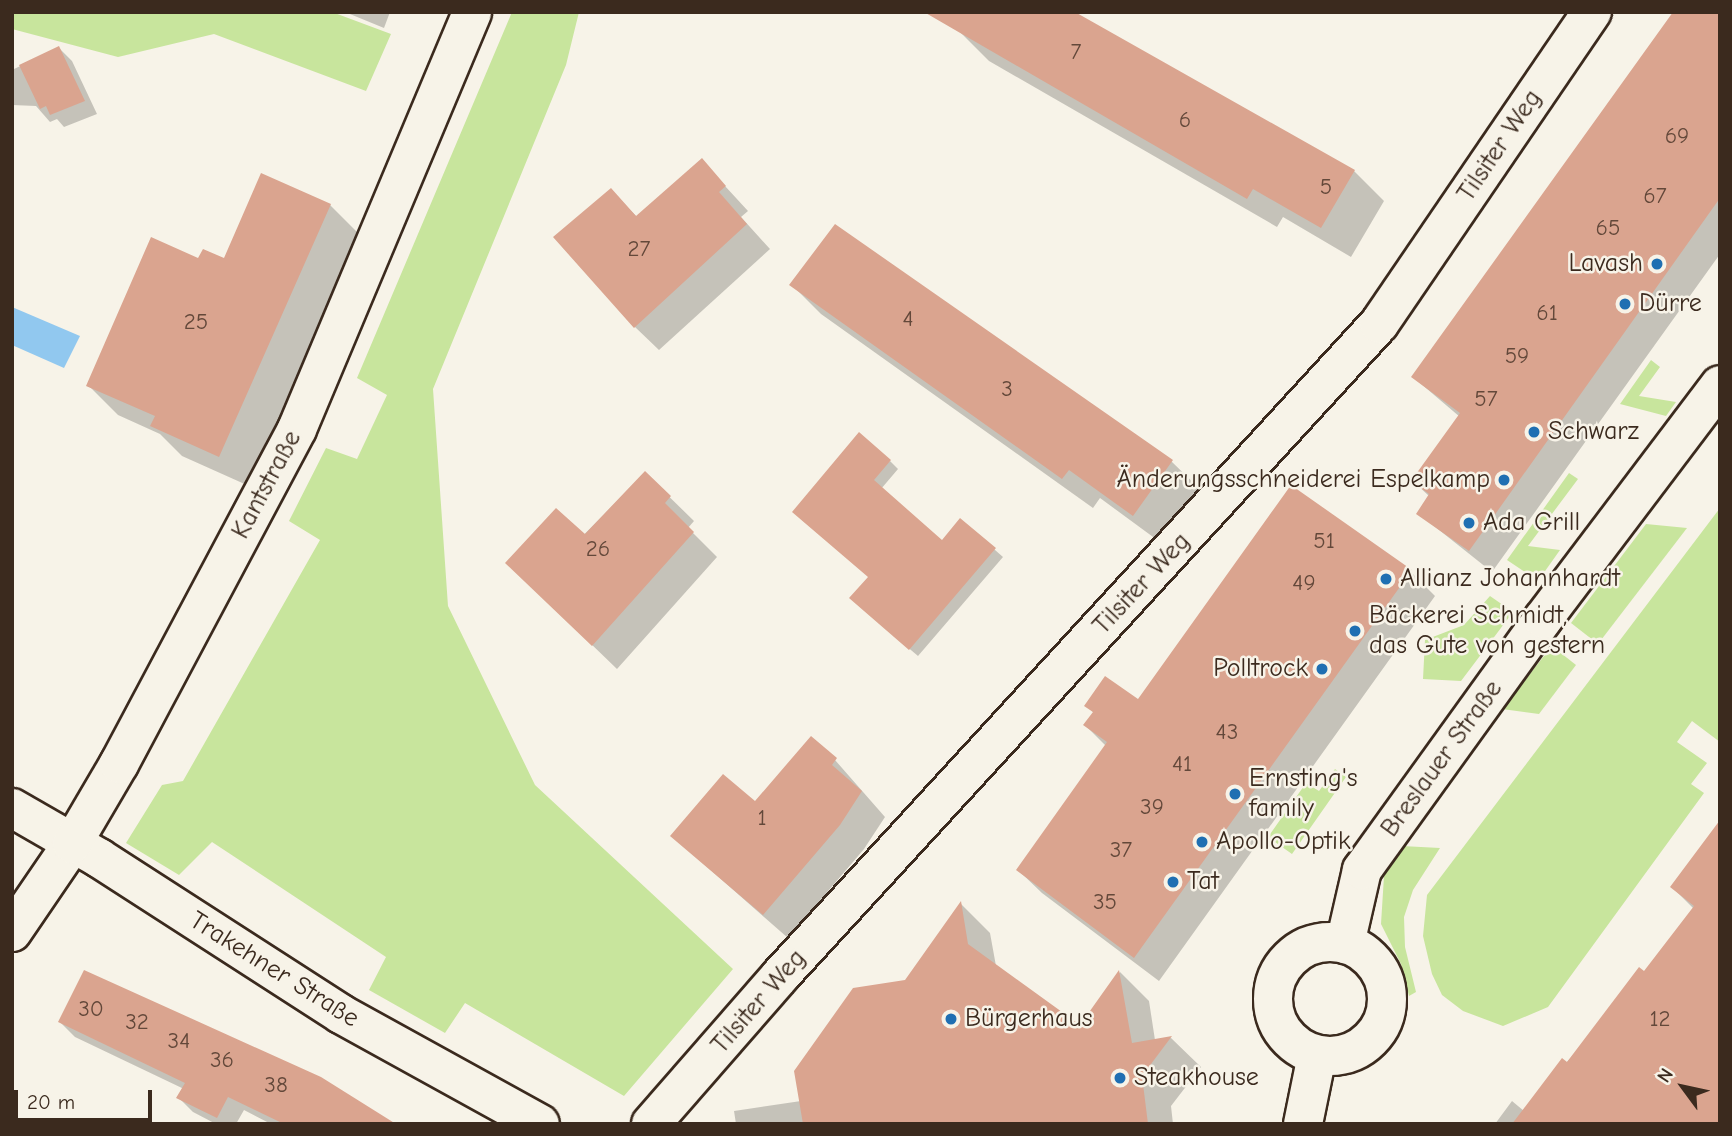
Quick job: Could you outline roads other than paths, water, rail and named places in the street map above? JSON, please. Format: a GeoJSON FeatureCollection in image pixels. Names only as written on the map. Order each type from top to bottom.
{"type":"FeatureCollection","features":[{"type":"Feature","properties":{"kind":"street","name":"Kantstraße"},"geometry":{"type":"LineString","coordinates":[[12,932],[72,844],[297,429],[472,12]]}},
{"type":"Feature","properties":{"kind":"street","name":"Tilsiter Weg"},"geometry":{"type":"LineString","coordinates":[[651,1124],[780,976],[1378,324],[1592,12]]}},
{"type":"Feature","properties":{"kind":"street","name":"Breslauer Straße"},"geometry":{"type":"LineString","coordinates":[[1345,944],[1362,870],[1543,619],[1720,385]]}},
{"type":"Feature","properties":{"kind":"street","name":"Trakehner Straße"},"geometry":{"type":"LineString","coordinates":[[12,808],[341,1014],[540,1124]]}},
{"type":"Feature","properties":{"kind":"street"},"geometry":{"type":"LineString","coordinates":[[1326,942],[1345,944],[1377,966],[1385,983],[1387,1003],[1377,1030],[1356,1051],[1317,1055],[1301,1049],[1282,1030],[1273,1004],[1275,986],[1293,956],[1326,942]]}},
{"type":"Feature","properties":{"kind":"street"},"geometry":{"type":"LineString","coordinates":[[1303,1124],[1317,1055]]}},
{"type":"Feature","properties":{"kind":"water"},"geometry":{"type":"Polygon","coordinates":[[[12,307],[80,336],[64,368],[12,345],[12,307]]]}},
{"type":"Feature","properties":{"kind":"place","name":"Lavash"},"geometry":{"type":"Point","coordinates":[1657,264]}},
{"type":"Feature","properties":{"kind":"place","name":"Dürre"},"geometry":{"type":"Point","coordinates":[1625,304]}},
{"type":"Feature","properties":{"kind":"place","name":"Schwarz"},"geometry":{"type":"Point","coordinates":[1534,432]}},
{"type":"Feature","properties":{"kind":"place","name":"Änderungsschneiderei Espelkamp"},"geometry":{"type":"Point","coordinates":[1504,480]}},
{"type":"Feature","properties":{"kind":"place","name":"Ada Grill"},"geometry":{"type":"Point","coordinates":[1469,523]}},
{"type":"Feature","properties":{"kind":"place","name":"Allianz Johannhardt"},"geometry":{"type":"Point","coordinates":[1386,579]}},
{"type":"Feature","properties":{"kind":"place","name":"Bäckerei Schmidt, das Gute von gestern"},"geometry":{"type":"Point","coordinates":[1355,631]}},
{"type":"Feature","properties":{"kind":"place","name":"Polltrock"},"geometry":{"type":"Point","coordinates":[1322,669]}},
{"type":"Feature","properties":{"kind":"place","name":"Ernsting's family"},"geometry":{"type":"Point","coordinates":[1235,794]}},
{"type":"Feature","properties":{"kind":"place","name":"Apollo-Optik"},"geometry":{"type":"Point","coordinates":[1202,842]}},
{"type":"Feature","properties":{"kind":"place","name":"Tat"},"geometry":{"type":"Point","coordinates":[1173,882]}},
{"type":"Feature","properties":{"kind":"place","name":"Bürgerhaus"},"geometry":{"type":"Point","coordinates":[951,1019]}},
{"type":"Feature","properties":{"kind":"place","name":"Steakhouse"},"geometry":{"type":"Point","coordinates":[1120,1078]}}]}
